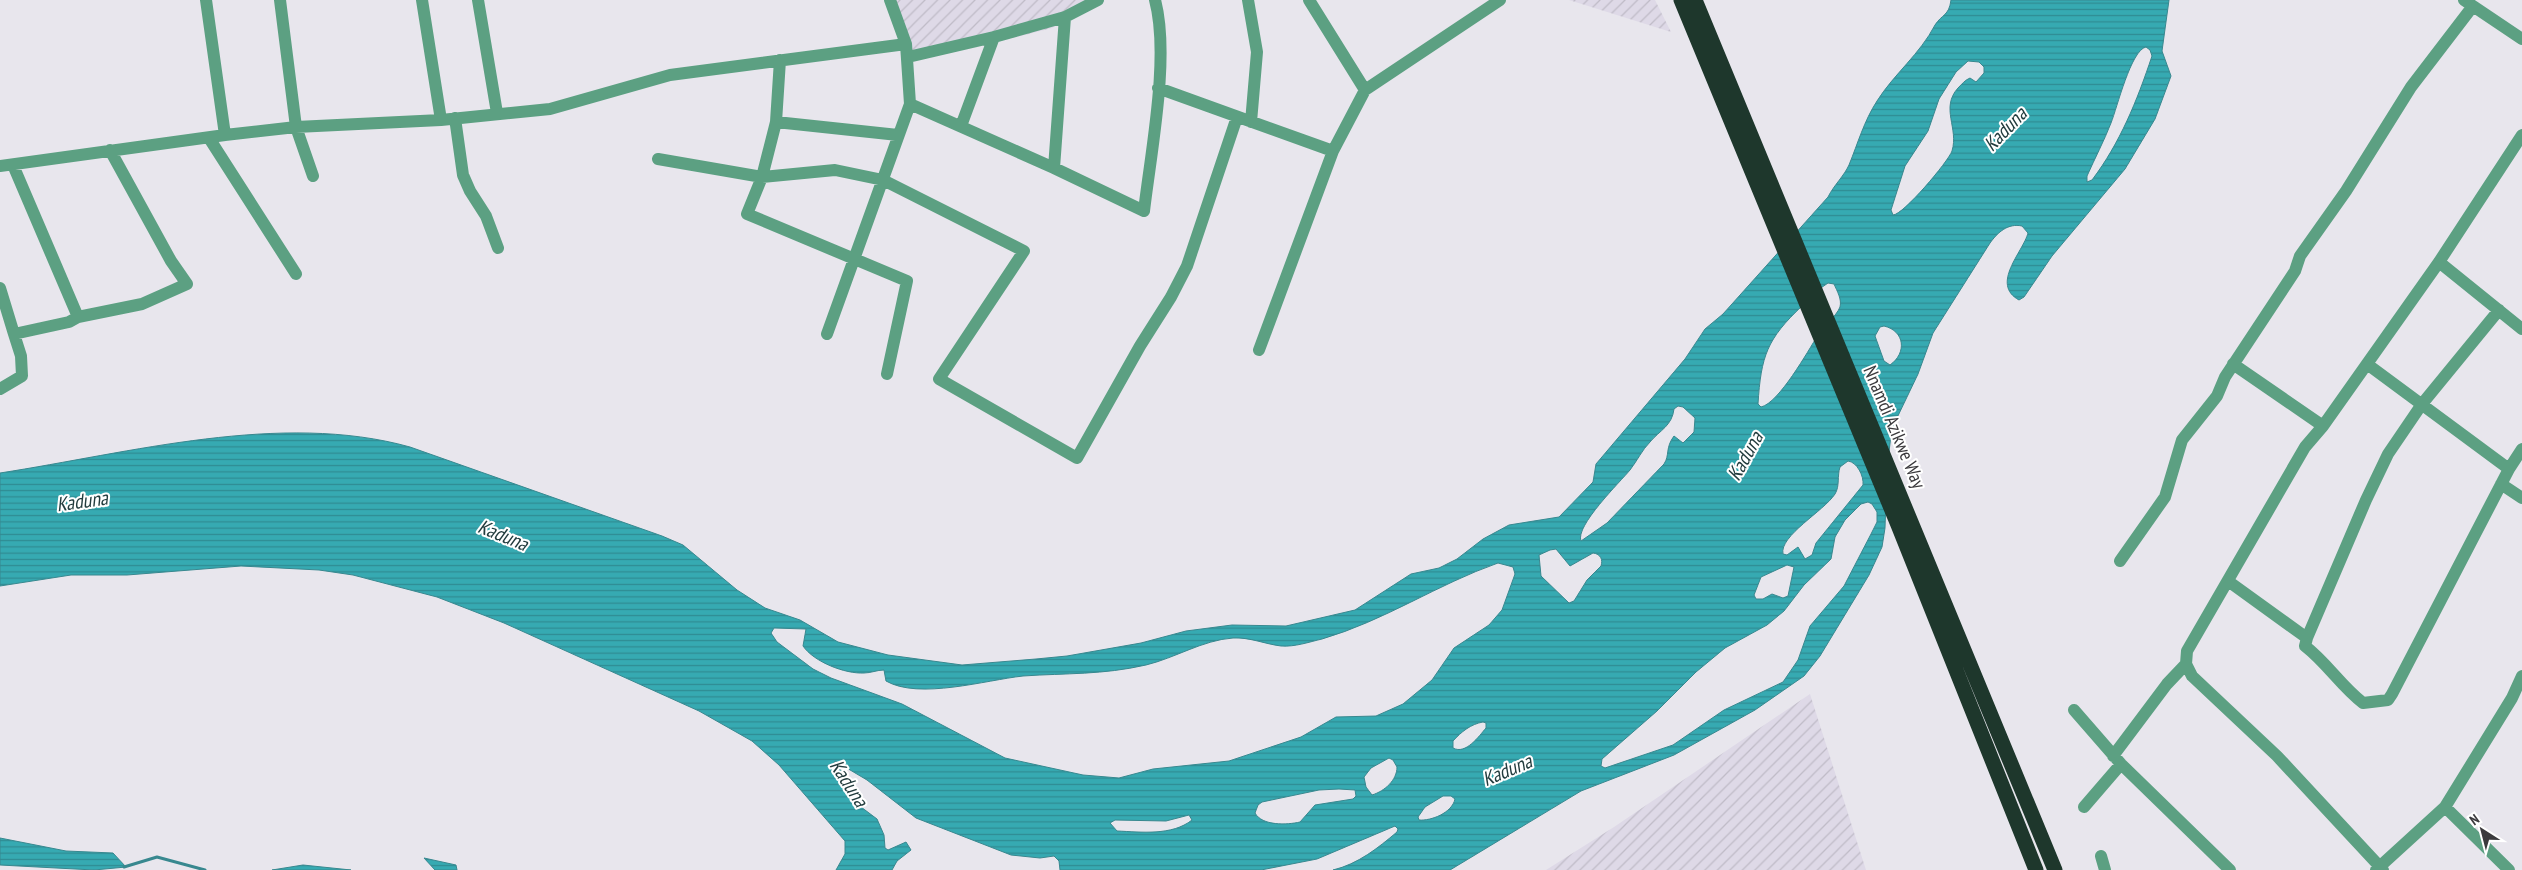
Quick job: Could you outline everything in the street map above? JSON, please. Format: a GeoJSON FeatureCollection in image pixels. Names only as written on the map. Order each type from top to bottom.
{"type":"FeatureCollection","features":[{"type":"Feature","properties":{"kind":"highway","name":"Nnamdi Azikwe Way"},"geometry":{"type":"LineString","coordinates":[[1681,0],[1768,190],[1905,522],[2055,870]]}},
{"type":"Feature","properties":{"kind":"highway","name":"Nnamdi Azikwe Way"},"geometry":{"type":"LineString","coordinates":[[1699,2],[1768,190]]}},
{"type":"Feature","properties":{"kind":"highway","name":"Nnamdi Azikwe Way"},"geometry":{"type":"LineString","coordinates":[[1905,522],[2036,870]]}},
{"type":"Feature","properties":{"kind":"street"},"geometry":{"type":"LineString","coordinates":[[206,0],[225,135]]}},
{"type":"Feature","properties":{"kind":"street"},"geometry":{"type":"LineString","coordinates":[[280,0],[296,128],[314,176]]}},
{"type":"Feature","properties":{"kind":"street"},"geometry":{"type":"LineString","coordinates":[[422,0],[441,120]]}},
{"type":"Feature","properties":{"kind":"street"},"geometry":{"type":"LineString","coordinates":[[478,0],[497,113]]}},
{"type":"Feature","properties":{"kind":"street"},"geometry":{"type":"LineString","coordinates":[[828,334],[910,104],[906,44],[890,0]]}},
{"type":"Feature","properties":{"kind":"street"},"geometry":{"type":"LineString","coordinates":[[908,57],[994,37],[1065,17],[1098,0]]}},
{"type":"Feature","properties":{"kind":"street"},"geometry":{"type":"LineString","coordinates":[[910,104],[1054,168],[1144,211],[1158,88],[1160,20],[1155,0]]}},
{"type":"Feature","properties":{"kind":"street"},"geometry":{"type":"LineString","coordinates":[[1248,0],[1257,52],[1251,122]]}},
{"type":"Feature","properties":{"kind":"street"},"geometry":{"type":"LineString","coordinates":[[1309,0],[1365,90]]}},
{"type":"Feature","properties":{"kind":"street"},"geometry":{"type":"LineString","coordinates":[[1260,350],[1333,151],[1365,90],[1500,0]]}},
{"type":"Feature","properties":{"kind":"street"},"geometry":{"type":"LineString","coordinates":[[2120,561],[2164,497],[2182,440],[2217,396],[2233,364],[2295,271],[2300,256],[2346,191],[2411,87],[2468,3],[2522,39]]}},
{"type":"Feature","properties":{"kind":"street"},"geometry":{"type":"LineString","coordinates":[[1054,168],[1065,17]]}},
{"type":"Feature","properties":{"kind":"street"},"geometry":{"type":"LineString","coordinates":[[961,126],[994,37]]}},
{"type":"Feature","properties":{"kind":"street"},"geometry":{"type":"LineString","coordinates":[[78,317],[6,165],[225,135],[296,128],[441,120],[550,109],[670,75],[906,44]]}},
{"type":"Feature","properties":{"kind":"street"},"geometry":{"type":"LineString","coordinates":[[780,60],[776,122],[762,177],[747,214],[907,281],[887,374]]}},
{"type":"Feature","properties":{"kind":"street"},"geometry":{"type":"LineString","coordinates":[[1158,88],[1333,151]]}},
{"type":"Feature","properties":{"kind":"street"},"geometry":{"type":"LineString","coordinates":[[658,159],[762,177],[835,170],[883,180],[1024,251],[939,379],[1077,458],[1140,346],[1171,297],[1186,266],[1237,117]]}},
{"type":"Feature","properties":{"kind":"street"},"geometry":{"type":"LineString","coordinates":[[454,118],[464,175],[470,191],[486,216],[498,248]]}},
{"type":"Feature","properties":{"kind":"street"},"geometry":{"type":"LineString","coordinates":[[776,122],[898,135]]}},
{"type":"Feature","properties":{"kind":"street"},"geometry":{"type":"LineString","coordinates":[[2522,135],[2439,262],[2323,426],[2305,447],[2187,651],[2186,664],[2192,676],[2277,756],[2380,869],[2444,807],[2512,698],[2522,676]]}},
{"type":"Feature","properties":{"kind":"street"},"geometry":{"type":"LineString","coordinates":[[209,138],[296,274]]}},
{"type":"Feature","properties":{"kind":"street"},"geometry":{"type":"LineString","coordinates":[[14,334],[69,322],[78,317],[142,304],[187,284],[171,261],[110,150]]}},
{"type":"Feature","properties":{"kind":"street"},"geometry":{"type":"LineString","coordinates":[[2439,262],[2522,329]]}},
{"type":"Feature","properties":{"kind":"street"},"geometry":{"type":"LineString","coordinates":[[0,288],[21,356],[22,376],[0,389]]}},
{"type":"Feature","properties":{"kind":"street"},"geometry":{"type":"LineString","coordinates":[[2499,310],[2422,404],[2388,454],[2366,500],[2307,638],[2305,646],[2362,703],[2388,700],[2509,469],[2522,449]]}},
{"type":"Feature","properties":{"kind":"street"},"geometry":{"type":"LineString","coordinates":[[2233,364],[2323,426]]}},
{"type":"Feature","properties":{"kind":"street"},"geometry":{"type":"LineString","coordinates":[[2367,364],[2509,469]]}},
{"type":"Feature","properties":{"kind":"street"},"geometry":{"type":"LineString","coordinates":[[2501,484],[2522,498]]}},
{"type":"Feature","properties":{"kind":"street"},"geometry":{"type":"LineString","coordinates":[[2228,581],[2307,638]]}},
{"type":"Feature","properties":{"kind":"street"},"geometry":{"type":"LineString","coordinates":[[2084,807],[2166,684],[2186,664]]}},
{"type":"Feature","properties":{"kind":"street"},"geometry":{"type":"LineString","coordinates":[[2074,710],[2117,760],[2230,870]]}},
{"type":"Feature","properties":{"kind":"street"},"geometry":{"type":"LineString","coordinates":[[2444,807],[2509,870]]}},
{"type":"Feature","properties":{"kind":"street"},"geometry":{"type":"LineString","coordinates":[[2101,856],[2105,870]]}},
{"type":"Feature","properties":{"kind":"shaded area"},"geometry":{"type":"Polygon","coordinates":[[[890,0],[1102,0],[1052,28],[1017,37],[906,52],[890,0]]]}},
{"type":"Feature","properties":{"kind":"shaded area"},"geometry":{"type":"Polygon","coordinates":[[[1569,0],[1655,0],[1671,32],[1569,0]]]}},
{"type":"Feature","properties":{"kind":"shaded area"},"geometry":{"type":"Polygon","coordinates":[[[1810,694],[1866,870],[1546,870],[1614,827],[1810,694]]]}},
{"type":"Feature","properties":{"kind":"water","name":"Kaduna"},"geometry":{"type":"Polygon","coordinates":[[[1951,0],[2169,0],[2162,51],[2171,76],[2155,119],[2125,169],[2052,256],[2024,297],[2019,300],[2011,293],[2007,285],[2011,268],[2028,233],[2022,226],[2017,225],[2008,227],[1996,235],[1933,333],[1918,374],[1895,422],[1891,435],[1882,547],[1869,575],[1820,656],[1804,676],[1755,710],[1674,755],[1581,791],[1450,870],[1333,870],[1359,860],[1375,849],[1397,832],[1398,829],[1395,826],[1317,859],[1261,870],[1060,870],[1059,861],[1054,856],[1040,858],[1011,855],[916,818],[867,780],[835,761],[834,763],[847,777],[857,804],[877,819],[884,835],[885,848],[888,850],[906,842],[911,850],[897,861],[892,870],[836,870],[845,854],[845,841],[779,765],[752,741],[699,711],[504,623],[437,597],[353,575],[319,570],[241,566],[127,575],[71,575],[0,586],[0,473],[153,446],[205,439],[258,434],[310,433],[361,437],[410,447],[662,536],[683,545],[737,590],[765,608],[800,620],[838,642],[888,655],[962,665],[1036,659],[1067,656],[1141,643],[1186,631],[1232,625],[1286,626],[1355,610],[1411,574],[1439,568],[1457,559],[1483,539],[1509,525],[1559,517],[1593,482],[1596,464],[1685,359],[1705,329],[1723,314],[1828,197],[1849,165],[1865,124],[1877,101],[1922,45],[1938,21],[1947,12],[1951,0]],[[2146,47],[2140,51],[2130,68],[2111,123],[2087,176],[2087,182],[2092,180],[2102,166],[2127,121],[2152,56],[2150,50],[2146,47]],[[1968,61],[1956,72],[1939,99],[1928,131],[1905,166],[1891,210],[1893,215],[1906,207],[1915,198],[1949,157],[1954,143],[1950,103],[1958,88],[1964,82],[1970,78],[1976,82],[1984,73],[1984,67],[1979,62],[1968,61]],[[1828,283],[1817,291],[1781,328],[1768,349],[1759,387],[1758,404],[1761,407],[1768,403],[1784,387],[1821,331],[1840,307],[1840,298],[1834,284],[1828,283]],[[1884,326],[1880,327],[1875,336],[1884,361],[1890,365],[1895,360],[1899,355],[1901,343],[1900,337],[1896,333],[1884,326]],[[1678,406],[1674,409],[1668,424],[1647,445],[1630,470],[1591,515],[1581,534],[1581,541],[1607,523],[1664,464],[1669,444],[1674,436],[1683,443],[1694,432],[1695,418],[1683,407],[1678,406]],[[1848,461],[1840,467],[1835,494],[1788,539],[1783,554],[1787,555],[1798,547],[1805,559],[1812,555],[1816,543],[1863,485],[1859,470],[1851,462],[1848,461]],[[1868,502],[1861,504],[1845,520],[1835,537],[1831,559],[1804,585],[1784,611],[1767,625],[1725,648],[1696,672],[1657,711],[1602,759],[1601,766],[1605,768],[1673,745],[1724,710],[1783,682],[1798,660],[1810,626],[1844,586],[1877,522],[1877,512],[1872,504],[1868,502]],[[1556,549],[1550,550],[1539,555],[1541,576],[1569,603],[1574,601],[1587,580],[1601,566],[1602,562],[1600,556],[1593,553],[1570,566],[1556,549]],[[1498,563],[1389,613],[1345,631],[1297,645],[1281,646],[1245,639],[1222,639],[1157,662],[1130,668],[1099,672],[1023,676],[934,689],[916,689],[886,681],[884,670],[856,673],[830,666],[814,657],[803,646],[806,629],[774,628],[771,633],[777,642],[813,669],[831,678],[902,704],[1005,758],[1083,775],[1119,778],[1153,769],[1229,761],[1301,737],[1336,717],[1376,716],[1403,704],[1432,680],[1454,648],[1489,625],[1502,610],[1515,574],[1513,567],[1498,563]],[[1787,565],[1761,577],[1754,595],[1756,599],[1763,599],[1772,594],[1783,598],[1788,596],[1794,567],[1787,565]],[[1479,723],[1470,727],[1453,741],[1453,748],[1463,749],[1472,744],[1486,728],[1486,723],[1479,723]],[[1389,758],[1371,768],[1364,777],[1366,787],[1372,795],[1381,791],[1393,781],[1397,767],[1393,760],[1389,758]],[[1319,790],[1262,802],[1258,805],[1255,813],[1258,817],[1275,824],[1288,824],[1300,822],[1315,805],[1353,799],[1356,796],[1355,790],[1319,790]],[[1443,796],[1425,807],[1418,817],[1419,820],[1440,815],[1450,808],[1455,799],[1451,796],[1443,796]],[[1189,815],[1166,821],[1115,820],[1110,823],[1117,831],[1156,832],[1175,829],[1192,820],[1189,815]]]}},
{"type":"Feature","properties":{"kind":"water"},"geometry":{"type":"Polygon","coordinates":[[[0,838],[66,851],[113,853],[126,867],[94,870],[0,865],[0,838]]]}},
{"type":"Feature","properties":{"kind":"water"},"geometry":{"type":"Polygon","coordinates":[[[424,858],[456,865],[457,870],[435,870],[424,858]]]}},
{"type":"Feature","properties":{"kind":"water"},"geometry":{"type":"Polygon","coordinates":[[[303,865],[351,870],[272,870],[303,865]]]}},
{"type":"Feature","properties":{"kind":"waterway"},"geometry":{"type":"LineString","coordinates":[[124,867],[157,857],[205,870]]}}]}
